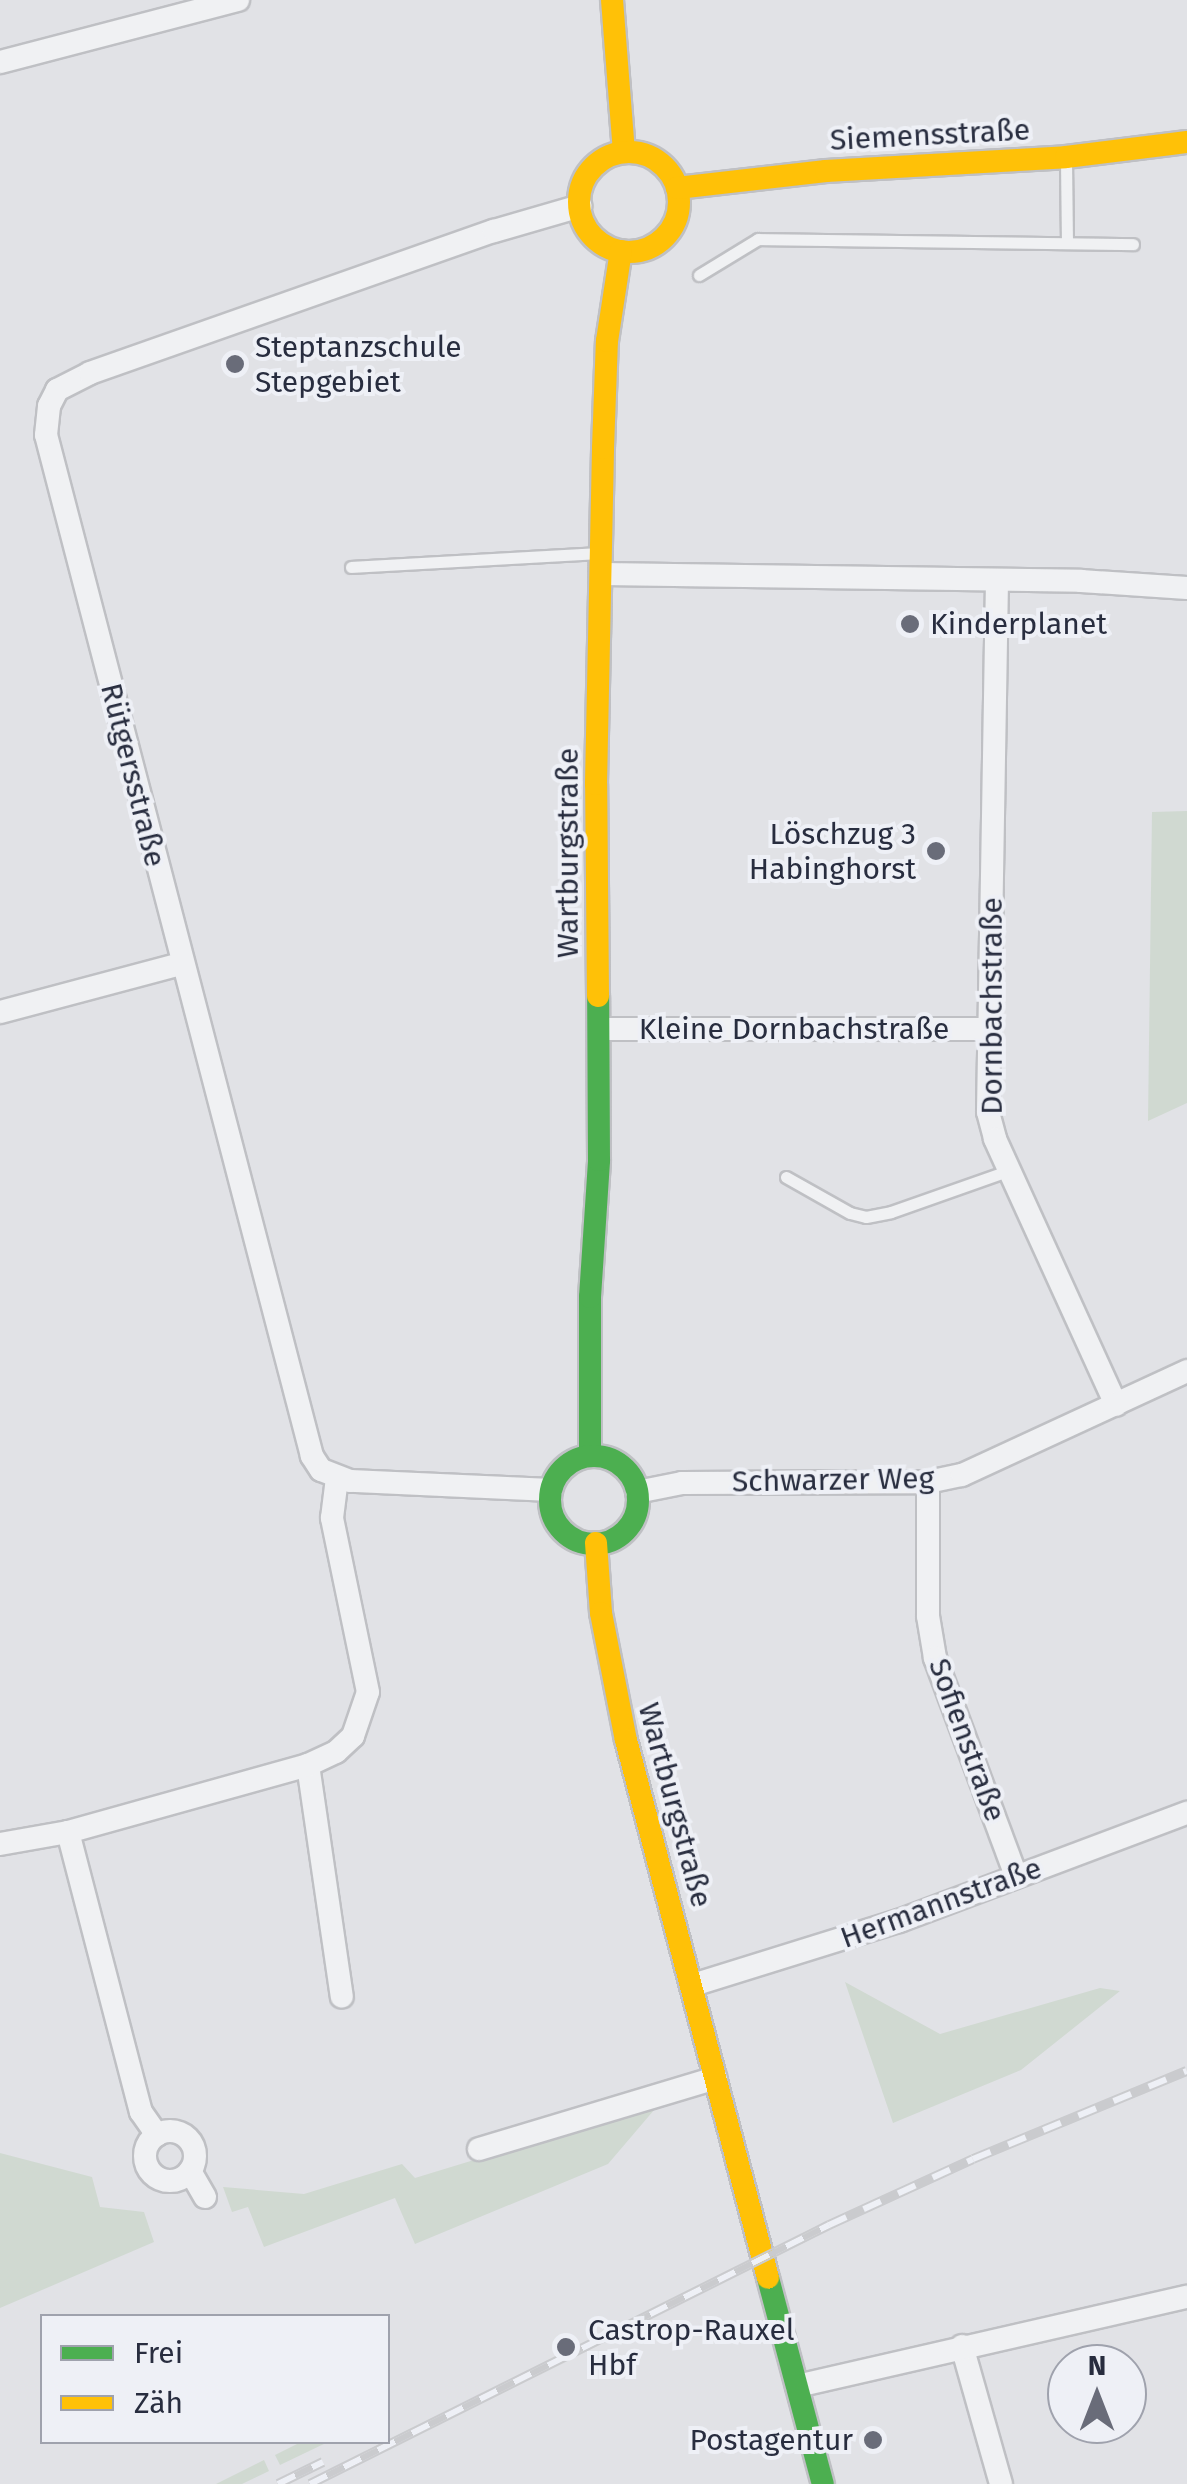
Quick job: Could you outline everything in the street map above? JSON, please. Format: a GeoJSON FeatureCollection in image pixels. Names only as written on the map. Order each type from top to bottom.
{"type":"FeatureCollection","features":[{"type":"Feature","properties":{"kind":"main road"},"geometry":{"type":"LineString","coordinates":[[612,0],[624,152]]}},
{"type":"Feature","properties":{"kind":"main road","name":"Siemensstraße"},"geometry":{"type":"LineString","coordinates":[[678,188],[826,171],[1066,157],[1187,142]]}},
{"type":"Feature","properties":{"kind":"main road"},"geometry":{"type":"LineString","coordinates":[[624,152],[657,160],[678,188],[678,213],[666,235],[646,248],[621,251],[592,235],[580,206],[590,170],[624,152]]}},
{"type":"Feature","properties":{"kind":"main road","name":"Wartburgstraße"},"geometry":{"type":"LineString","coordinates":[[590,1456],[590,1298],[599,1160],[596,784],[608,342],[621,251]]}},
{"type":"Feature","properties":{"kind":"main road"},"geometry":{"type":"LineString","coordinates":[[590,1456],[608,1458],[624,1468],[637,1492],[636,1513],[624,1531],[596,1543],[572,1538],[552,1514],[551,1490],[565,1466],[590,1456]]}},
{"type":"Feature","properties":{"kind":"main road","name":"Wartburgstraße"},"geometry":{"type":"LineString","coordinates":[[596,1543],[600,1613],[613,1686],[824,2484]]}},
{"type":"Feature","properties":{"kind":"street"},"geometry":{"type":"LineString","coordinates":[[0,62],[238,0]]}},
{"type":"Feature","properties":{"kind":"street","name":"Rütgersstraße"},"geometry":{"type":"LineString","coordinates":[[337,1478],[322,1470],[312,1456],[46,435],[49,406],[57,390],[90,373],[494,231],[580,206]]}},
{"type":"Feature","properties":{"kind":"street"},"geometry":{"type":"LineString","coordinates":[[603,564],[1187,588]]}},
{"type":"Feature","properties":{"kind":"street","name":"Dornbachstraße"},"geometry":{"type":"LineString","coordinates":[[997,580],[988,1112],[1010,1170],[1116,1405]]}},
{"type":"Feature","properties":{"kind":"street"},"geometry":{"type":"LineString","coordinates":[[0,1012],[181,964]]}},
{"type":"Feature","properties":{"kind":"street","name":"Kleine Dornbachstraße"},"geometry":{"type":"LineString","coordinates":[[600,1029],[988,1029]]}},
{"type":"Feature","properties":{"kind":"street","name":"Schwarzer Weg"},"geometry":{"type":"LineString","coordinates":[[637,1492],[682,1483],[928,1482],[962,1475],[1187,1371]]}},
{"type":"Feature","properties":{"kind":"street"},"geometry":{"type":"LineString","coordinates":[[0,1844],[68,1832],[308,1766],[336,1752],[354,1736],[368,1692],[332,1518],[337,1478],[551,1490]]}},
{"type":"Feature","properties":{"kind":"street","name":"Sofienstraße"},"geometry":{"type":"LineString","coordinates":[[928,1482],[928,1616],[934,1658],[1016,1876]]}},
{"type":"Feature","properties":{"kind":"street"},"geometry":{"type":"LineString","coordinates":[[308,1766],[342,1997]]}},
{"type":"Feature","properties":{"kind":"street","name":"Hermannstraße"},"geometry":{"type":"LineString","coordinates":[[693,1985],[883,1926],[1187,1813]]}},
{"type":"Feature","properties":{"kind":"street"},"geometry":{"type":"LineString","coordinates":[[68,1832],[141,2112],[157,2135]]}},
{"type":"Feature","properties":{"kind":"street"},"geometry":{"type":"LineString","coordinates":[[478,2149],[716,2078]]}},
{"type":"Feature","properties":{"kind":"street"},"geometry":{"type":"LineString","coordinates":[[173,2132],[188,2140],[195,2155],[190,2171],[177,2180],[154,2175],[146,2154],[157,2135],[173,2132]]}},
{"type":"Feature","properties":{"kind":"street"},"geometry":{"type":"LineString","coordinates":[[190,2171],[205,2196]]}},
{"type":"Feature","properties":{"kind":"street"},"geometry":{"type":"LineString","coordinates":[[797,2386],[962,2346],[1184,2305]]}},
{"type":"Feature","properties":{"kind":"street"},"geometry":{"type":"LineString","coordinates":[[962,2346],[1001,2484]]}},
{"type":"Feature","properties":{"kind":"lane"},"geometry":{"type":"LineString","coordinates":[[1066,157],[1067,243]]}},
{"type":"Feature","properties":{"kind":"lane"},"geometry":{"type":"LineString","coordinates":[[699,276],[758,239],[1134,244]]}},
{"type":"Feature","properties":{"kind":"lane"},"geometry":{"type":"LineString","coordinates":[[351,567],[567,552],[603,564]]}},
{"type":"Feature","properties":{"kind":"lane"},"geometry":{"type":"LineString","coordinates":[[786,1177],[850,1213],[866,1217],[891,1212],[1010,1170]]}},
{"type":"Feature","properties":{"kind":"shaded area"},"geometry":{"type":"Polygon","coordinates":[[[1187,811],[1187,1103],[1148,1121],[1152,812],[1187,811]]]}},
{"type":"Feature","properties":{"kind":"shaded area"},"geometry":{"type":"Polygon","coordinates":[[[845,1982],[940,2034],[1100,1988],[1120,1991],[1021,2070],[893,2123],[845,1982]]]}},
{"type":"Feature","properties":{"kind":"shaded area"},"geometry":{"type":"Polygon","coordinates":[[[660,2103],[608,2164],[415,2244],[395,2198],[264,2247],[248,2207],[232,2212],[223,2187],[304,2194],[402,2164],[415,2178],[660,2103]]]}},
{"type":"Feature","properties":{"kind":"shaded area"},"geometry":{"type":"Polygon","coordinates":[[[0,2153],[92,2177],[100,2207],[144,2212],[154,2242],[0,2308],[0,2153]]]}},
{"type":"Feature","properties":{"kind":"shaded area"},"geometry":{"type":"Polygon","coordinates":[[[297,2444],[324,2444],[280,2465],[275,2455],[297,2444]]]}},
{"type":"Feature","properties":{"kind":"shaded area"},"geometry":{"type":"Polygon","coordinates":[[[264,2460],[269,2471],[242,2484],[216,2484],[264,2460]]]}},
{"type":"Feature","properties":{"kind":"railway"},"geometry":{"type":"LineString","coordinates":[[310,2484],[829,2225],[973,2159],[1187,2071]]}},
{"type":"Feature","properties":{"kind":"railway"},"geometry":{"type":"LineString","coordinates":[[278,2484],[323,2462]]}},
{"type":"Feature","properties":{"kind":"traffic: fast"},"geometry":{"type":"LineString","coordinates":[[590,1456],[590,1297],[599,1160],[598,996]]}},
{"type":"Feature","properties":{"kind":"traffic: fast"},"geometry":{"type":"LineString","coordinates":[[594,1456],[625,1469],[638,1500],[625,1531],[594,1544],[563,1531],[550,1500],[563,1469],[594,1456]]}},
{"type":"Feature","properties":{"kind":"traffic: fast"},"geometry":{"type":"LineString","coordinates":[[768,2278],[823,2484]]}},
{"type":"Feature","properties":{"kind":"traffic: slow"},"geometry":{"type":"LineString","coordinates":[[612,0],[624,152]]}},
{"type":"Feature","properties":{"kind":"traffic: slow"},"geometry":{"type":"LineString","coordinates":[[677,188],[826,171],[1066,157],[1187,142]]}},
{"type":"Feature","properties":{"kind":"traffic: slow"},"geometry":{"type":"LineString","coordinates":[[629,152],[648,156],[664,167],[675,183],[679,202],[675,221],[664,237],[648,248],[629,252],[610,248],[594,237],[583,221],[579,202],[583,183],[594,167],[610,156],[629,152]]}},
{"type":"Feature","properties":{"kind":"traffic: slow"},"geometry":{"type":"LineString","coordinates":[[598,996],[596,784],[603,448],[607,341],[621,251]]}},
{"type":"Feature","properties":{"kind":"traffic: slow"},"geometry":{"type":"LineString","coordinates":[[596,1543],[601,1613],[626,1740],[768,2278]]}},
{"type":"Feature","properties":{"kind":"place","name":"Steptanzschule Stepgebiet"},"geometry":{"type":"Point","coordinates":[235,364]}},
{"type":"Feature","properties":{"kind":"place","name":"Kinderplanet"},"geometry":{"type":"Point","coordinates":[910,624]}},
{"type":"Feature","properties":{"kind":"place","name":"Löschzug 3 Habinghorst"},"geometry":{"type":"Point","coordinates":[936,851]}},
{"type":"Feature","properties":{"kind":"place","name":"Castrop-Rauxel Hbf"},"geometry":{"type":"Point","coordinates":[566,2347]}},
{"type":"Feature","properties":{"kind":"place","name":"Postagentur"},"geometry":{"type":"Point","coordinates":[873,2440]}}]}
